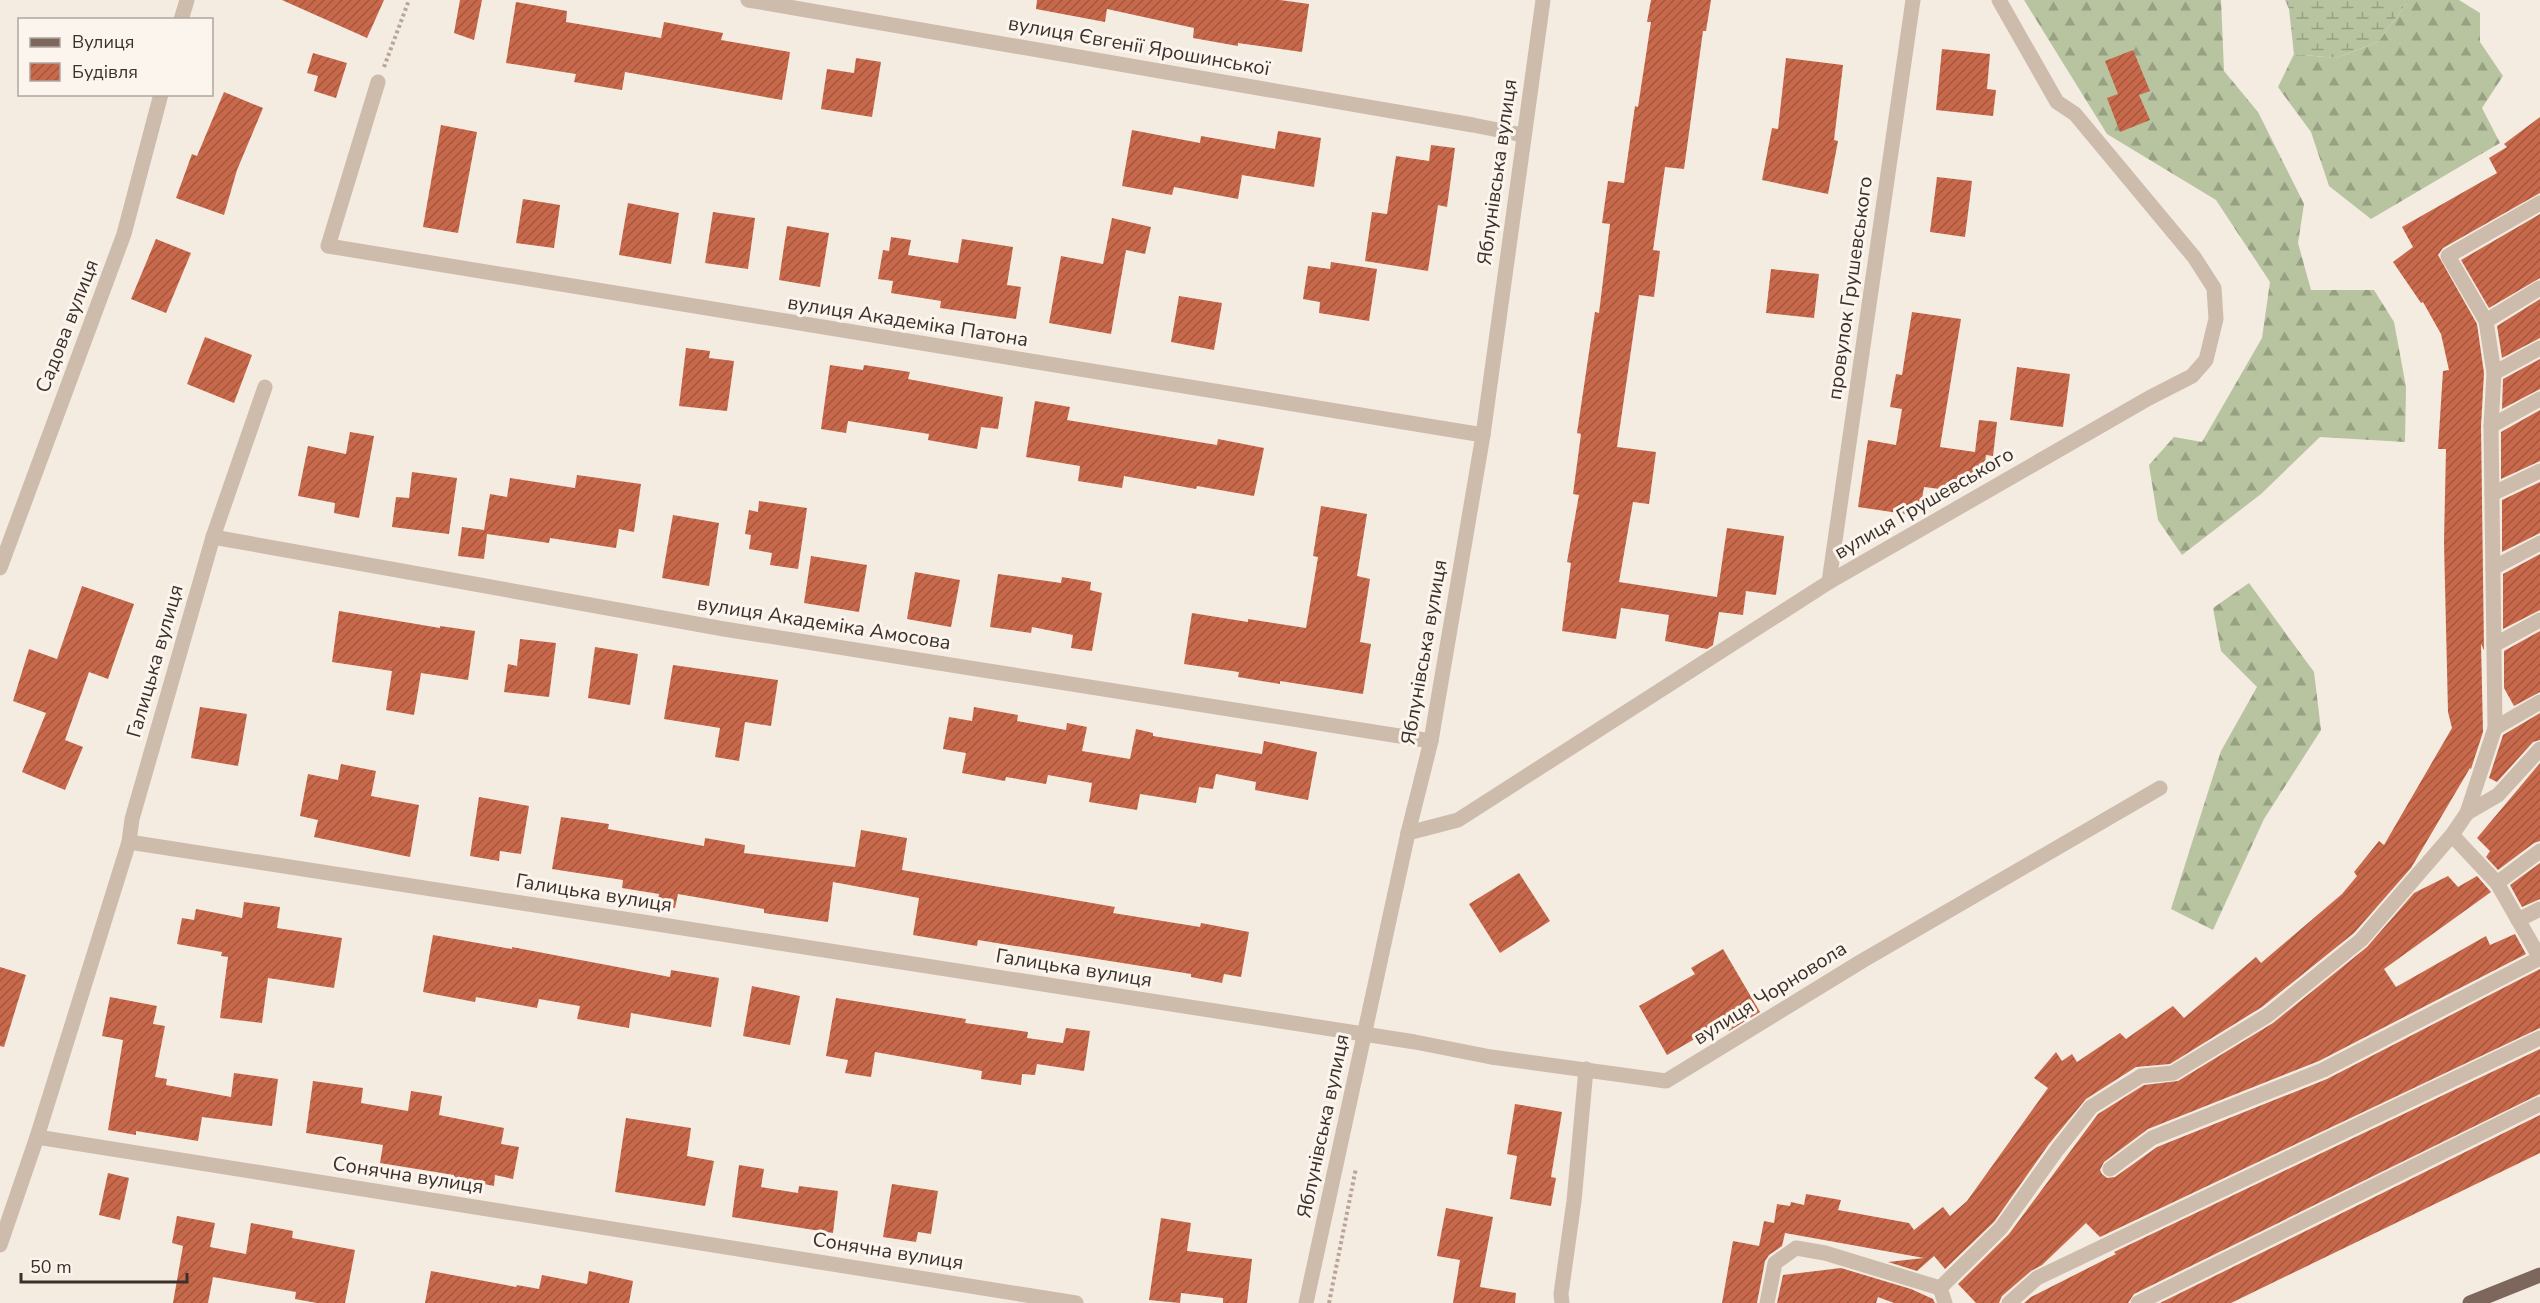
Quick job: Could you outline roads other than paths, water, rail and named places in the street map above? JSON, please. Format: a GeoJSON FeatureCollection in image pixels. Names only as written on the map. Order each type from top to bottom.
{"type":"FeatureCollection","features":[{"type":"Feature","properties":{"kind":"main road"},"geometry":{"type":"LineString","coordinates":[[2470,1303],[2540,1275]]}},
{"type":"Feature","properties":{"kind":"street"},"geometry":{"type":"LineString","coordinates":[[182,18],[187,0]]}},
{"type":"Feature","properties":{"kind":"street","name":"вулиця Євгенії Ярошинської"},"geometry":{"type":"LineString","coordinates":[[748,0],[1523,135]]}},
{"type":"Feature","properties":{"kind":"street","name":"Яблунівська вулиця"},"geometry":{"type":"LineString","coordinates":[[1306,1303],[1408,833],[1431,741],[1483,435],[1543,0]]}},
{"type":"Feature","properties":{"kind":"street","name":"провулок Грушевського"},"geometry":{"type":"LineString","coordinates":[[1829,582],[1913,0]]}},
{"type":"Feature","properties":{"kind":"street","name":"вулиця Грушевського"},"geometry":{"type":"LineString","coordinates":[[1408,833],[1458,820],[1829,582],[2149,398],[2192,376],[2206,360],[2216,319],[2214,288],[2194,257],[2075,114],[2058,102],[1998,0]]}},
{"type":"Feature","properties":{"kind":"street","name":"вулиця Академіка Патона"},"geometry":{"type":"LineString","coordinates":[[378,82],[328,246],[1483,435]]}},
{"type":"Feature","properties":{"kind":"street","name":"Садова вулиця"},"geometry":{"type":"LineString","coordinates":[[0,568],[124,234],[160,96]]}},
{"type":"Feature","properties":{"kind":"street"},"geometry":{"type":"LineString","coordinates":[[1767,1303],[1775,1263],[1796,1248],[1825,1253],[1943,1296],[2001,1228],[2091,1107],[2141,1076],[2173,1074],[2268,1015],[2361,940],[2452,835],[2467,813],[2495,728],[2491,426],[2494,373],[2486,321],[2448,256],[2540,203]]}},
{"type":"Feature","properties":{"kind":"street"},"geometry":{"type":"LineString","coordinates":[[2486,321],[2540,288]]}},
{"type":"Feature","properties":{"kind":"street"},"geometry":{"type":"LineString","coordinates":[[2494,373],[2540,348]]}},
{"type":"Feature","properties":{"kind":"street","name":"Галицька вулиця"},"geometry":{"type":"LineString","coordinates":[[265,387],[213,537],[132,819],[129,842],[1365,1035]]}},
{"type":"Feature","properties":{"kind":"street"},"geometry":{"type":"LineString","coordinates":[[2491,426],[2540,399]]}},
{"type":"Feature","properties":{"kind":"street"},"geometry":{"type":"LineString","coordinates":[[2492,495],[2540,471]]}},
{"type":"Feature","properties":{"kind":"street","name":"вулиця Академіка Амосова"},"geometry":{"type":"LineString","coordinates":[[213,537],[724,629],[1431,741]]}},
{"type":"Feature","properties":{"kind":"street"},"geometry":{"type":"LineString","coordinates":[[2493,568],[2540,543]]}},
{"type":"Feature","properties":{"kind":"street"},"geometry":{"type":"LineString","coordinates":[[2494,645],[2540,620]]}},
{"type":"Feature","properties":{"kind":"street"},"geometry":{"type":"LineString","coordinates":[[2495,728],[2540,702]]}},
{"type":"Feature","properties":{"kind":"street"},"geometry":{"type":"LineString","coordinates":[[2467,813],[2498,795],[2540,749]]}},
{"type":"Feature","properties":{"kind":"street","name":"вулиця Чорновола"},"geometry":{"type":"LineString","coordinates":[[1365,1035],[1491,1057],[1666,1081],[1862,961],[2160,788]]}},
{"type":"Feature","properties":{"kind":"street"},"geometry":{"type":"LineString","coordinates":[[2110,1168],[2152,1138],[2323,1070],[2540,958],[2497,883],[2452,835]]}},
{"type":"Feature","properties":{"kind":"street"},"geometry":{"type":"LineString","coordinates":[[0,1245],[37,1137],[129,842]]}},
{"type":"Feature","properties":{"kind":"street"},"geometry":{"type":"LineString","coordinates":[[2497,883],[2540,851]]}},
{"type":"Feature","properties":{"kind":"street"},"geometry":{"type":"LineString","coordinates":[[2518,920],[2540,909]]}},
{"type":"Feature","properties":{"kind":"street"},"geometry":{"type":"LineString","coordinates":[[2009,1303],[2037,1278],[2540,1038]]}},
{"type":"Feature","properties":{"kind":"street"},"geometry":{"type":"LineString","coordinates":[[1562,1303],[1561,1294],[1574,1201],[1586,1069]]}},
{"type":"Feature","properties":{"kind":"street"},"geometry":{"type":"LineString","coordinates":[[2138,1303],[2540,1104]]}},
{"type":"Feature","properties":{"kind":"street","name":"Сонячна вулиця"},"geometry":{"type":"LineString","coordinates":[[37,1137],[1076,1303]]}}]}
